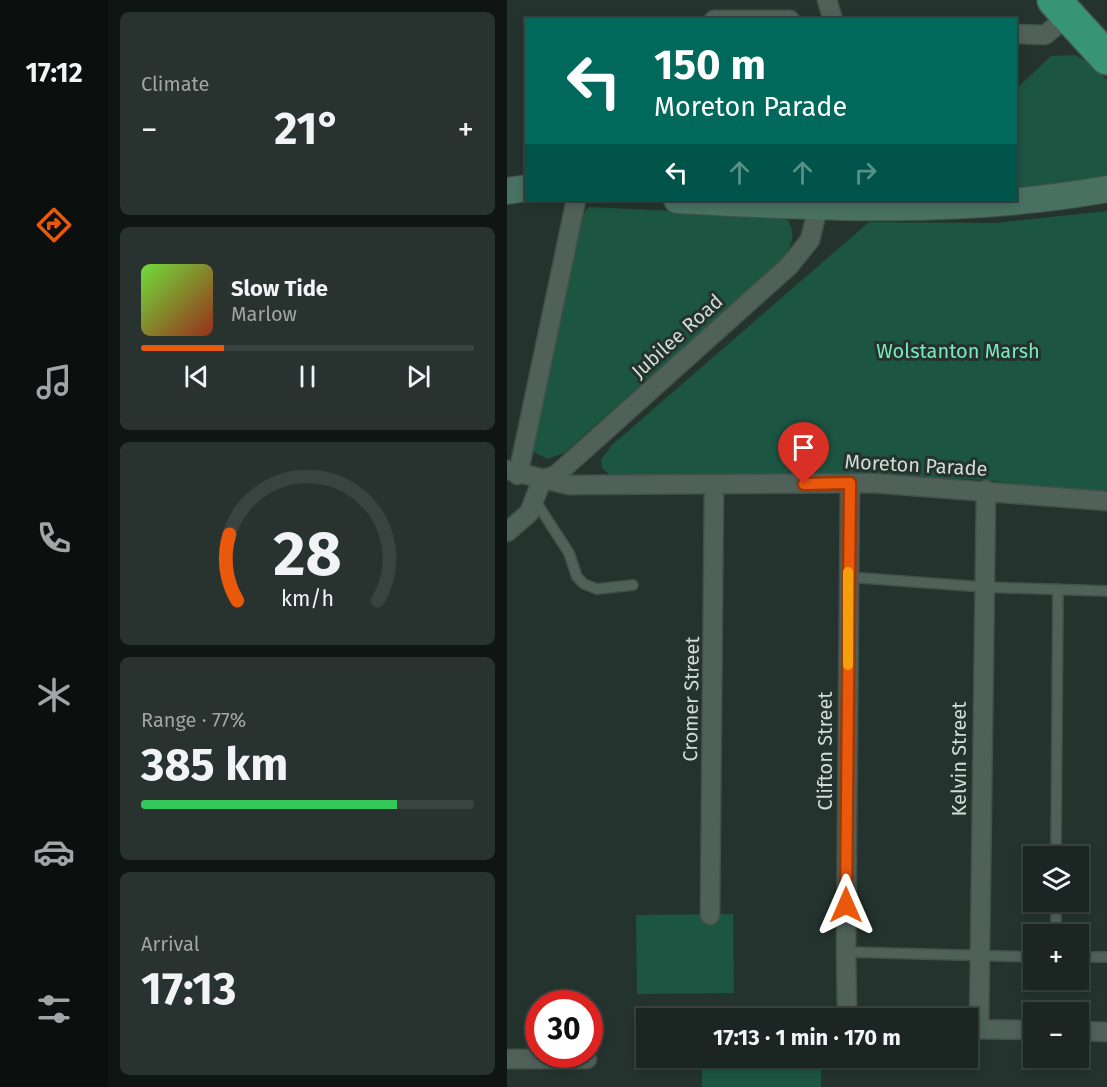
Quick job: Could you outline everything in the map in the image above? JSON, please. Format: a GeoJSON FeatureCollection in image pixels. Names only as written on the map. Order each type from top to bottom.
{"type":"FeatureCollection","features":[{"type":"Feature","properties":{"kind":"highway"},"geometry":{"type":"LineString","coordinates":[[1061,8],[1107,58]]}},
{"type":"Feature","properties":{"kind":"main road"},"geometry":{"type":"LineString","coordinates":[[507,191],[525,188]]}},
{"type":"Feature","properties":{"kind":"main road"},"geometry":{"type":"LineString","coordinates":[[697,201],[818,207],[982,206],[1050,200],[1107,189]]}},
{"type":"Feature","properties":{"kind":"street"},"geometry":{"type":"LineString","coordinates":[[827,0],[832,18]]}},
{"type":"Feature","properties":{"kind":"street"},"geometry":{"type":"LineString","coordinates":[[1017,37],[1045,34],[1061,8]]}},
{"type":"Feature","properties":{"kind":"street"},"geometry":{"type":"LineString","coordinates":[[512,473],[576,201]]}},
{"type":"Feature","properties":{"kind":"street","name":"Jubilee Road"},"geometry":{"type":"LineString","coordinates":[[542,480],[556,475],[795,261],[810,240],[818,207]]}},
{"type":"Feature","properties":{"kind":"street","name":"Moreton Parade"},"geometry":{"type":"LineString","coordinates":[[512,473],[587,486],[861,483],[986,490],[1107,501]]}},
{"type":"Feature","properties":{"kind":"street"},"geometry":{"type":"LineString","coordinates":[[507,532],[528,513],[542,480]]}},
{"type":"Feature","properties":{"kind":"street","name":"Clifton Street"},"geometry":{"type":"LineString","coordinates":[[847,1008],[848,577],[861,483]]}},
{"type":"Feature","properties":{"kind":"street","name":"Cromer Street"},"geometry":{"type":"LineString","coordinates":[[710,915],[714,484]]}},
{"type":"Feature","properties":{"kind":"street","name":"Kelvin Street"},"geometry":{"type":"LineString","coordinates":[[975,1008],[981,955],[983,587],[986,490]]}},
{"type":"Feature","properties":{"kind":"street"},"geometry":{"type":"LineString","coordinates":[[978,1029],[1023,1030]]}},
{"type":"Feature","properties":{"kind":"street"},"geometry":{"type":"LineString","coordinates":[[1089,1031],[1107,1032]]}},
{"type":"Feature","properties":{"kind":"street"},"geometry":{"type":"LineString","coordinates":[[507,1059],[525,1059]]}},
{"type":"Feature","properties":{"kind":"lane"},"geometry":{"type":"LineString","coordinates":[[534,499],[569,554],[577,577],[584,584],[597,589],[633,585]]}},
{"type":"Feature","properties":{"kind":"lane"},"geometry":{"type":"LineString","coordinates":[[848,577],[983,587],[1107,591]]}},
{"type":"Feature","properties":{"kind":"lane"},"geometry":{"type":"LineString","coordinates":[[1056,846],[1058,589]]}},
{"type":"Feature","properties":{"kind":"lane"},"geometry":{"type":"LineString","coordinates":[[846,952],[1023,957]]}},
{"type":"Feature","properties":{"kind":"lane"},"geometry":{"type":"LineString","coordinates":[[1089,957],[1107,957]]}},
{"type":"Feature","properties":{"kind":"green space"},"geometry":{"type":"Polygon","coordinates":[[[1075,55],[1093,65],[1107,80],[1107,178],[1017,187],[1017,88],[1051,56],[1075,55]]]}},
{"type":"Feature","properties":{"kind":"green space"},"geometry":{"type":"Polygon","coordinates":[[[589,207],[784,216],[791,226],[792,241],[785,257],[564,453],[547,459],[532,451],[579,219],[589,207]]]}},
{"type":"Feature","properties":{"kind":"green space","name":"Wolstanton Marsh"},"geometry":{"type":"Polygon","coordinates":[[[1107,211],[1107,496],[985,480],[802,473],[620,476],[609,474],[602,468],[601,460],[612,445],[869,222],[996,223],[1107,211]]]}},
{"type":"Feature","properties":{"kind":"green space"},"geometry":{"type":"Polygon","coordinates":[[[733,914],[734,993],[637,994],[636,915],[733,914]]]}},
{"type":"Feature","properties":{"kind":"green space"},"geometry":{"type":"Polygon","coordinates":[[[702,1068],[821,1068],[821,1087],[702,1087],[702,1068]]]}},
{"type":"Feature","properties":{"kind":"slow traffic"},"geometry":{"type":"LineString","coordinates":[[848,572],[848,665]]}},
{"type":"Feature","properties":{"kind":"route"},"geometry":{"type":"LineString","coordinates":[[804,484],[850,483],[846,905]]}}]}
